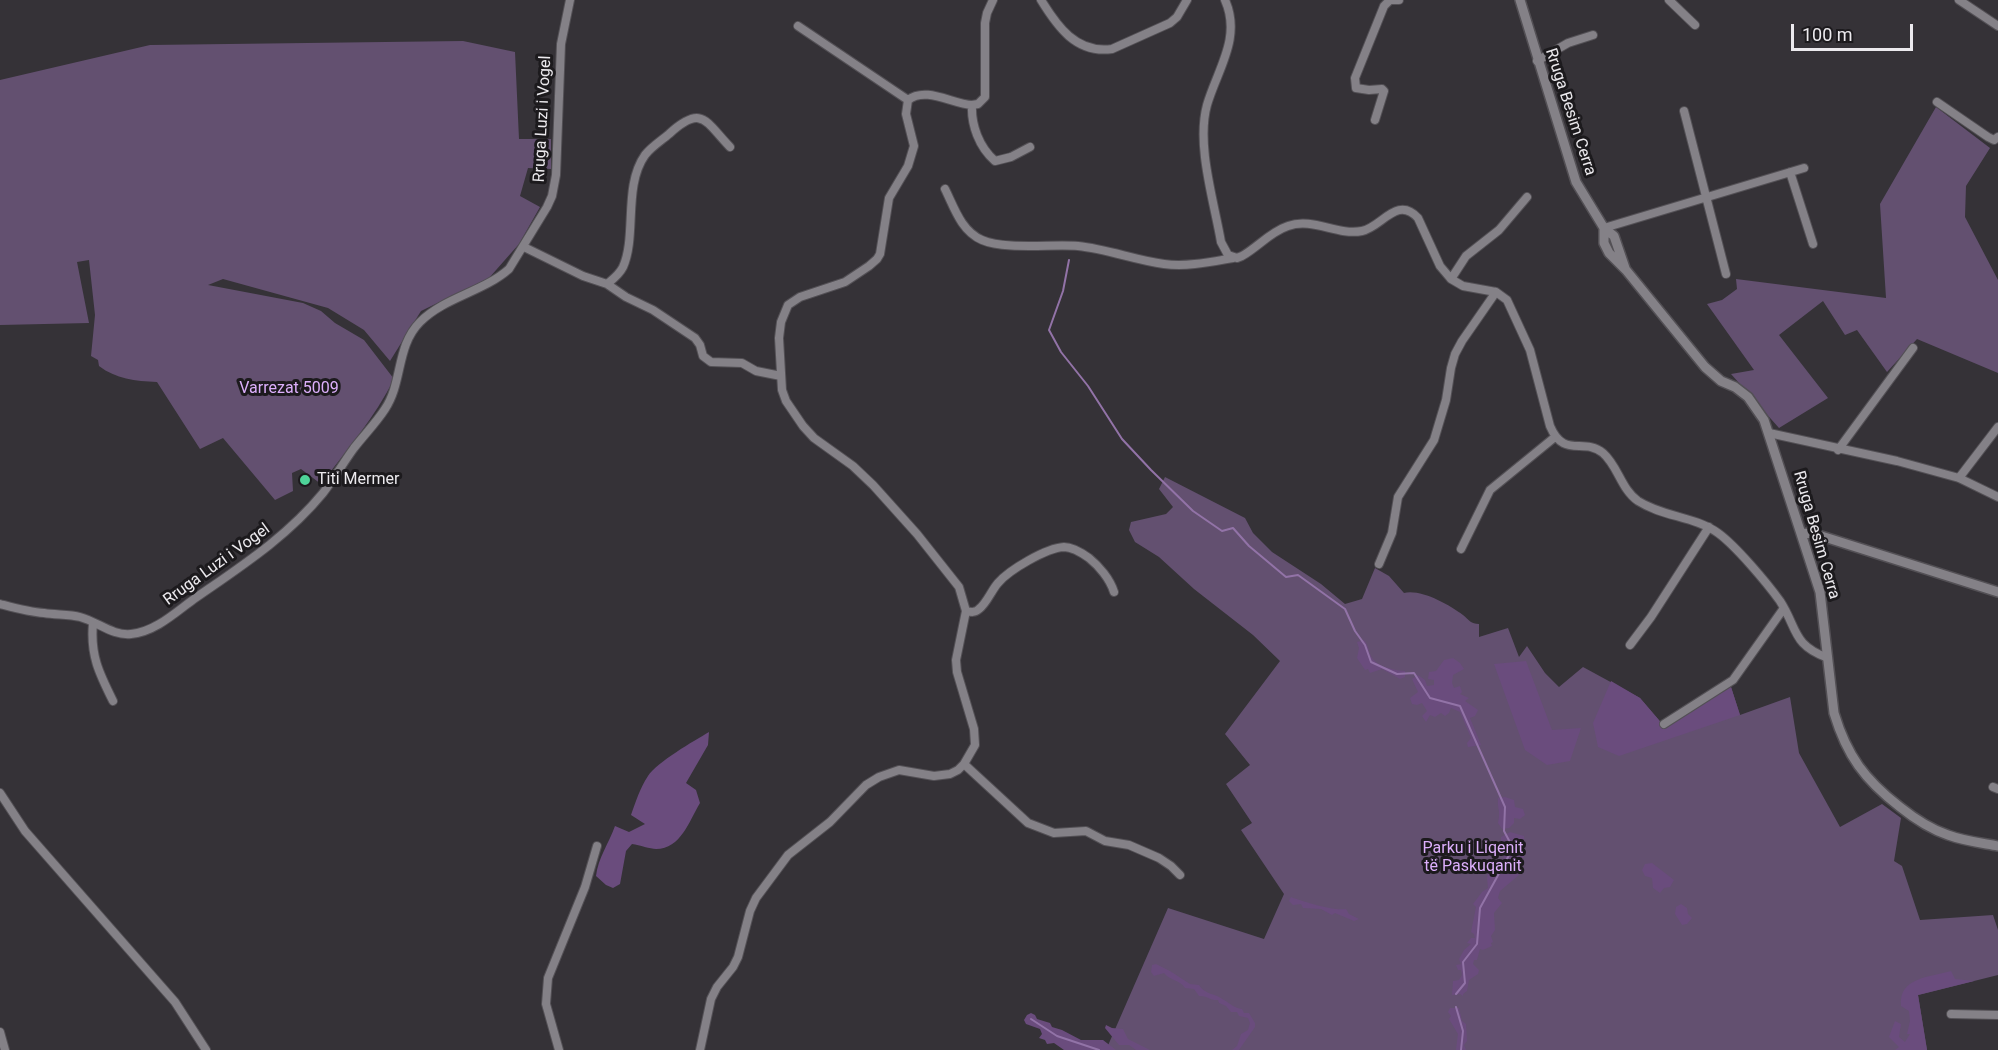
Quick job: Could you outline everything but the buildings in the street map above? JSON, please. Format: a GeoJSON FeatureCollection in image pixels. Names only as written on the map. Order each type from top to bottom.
{"type":"FeatureCollection","features":[{"type":"Feature","properties":{"kind":"street","name":"Rruga Luzi i Vogel"},"geometry":{"type":"LineString","coordinates":[[0,604],[33,612],[81,617],[117,633],[130,635],[153,628],[236,572],[273,543],[323,493],[352,451],[386,409],[397,383],[402,353],[410,334],[420,322],[460,296],[502,275],[509,269],[548,207],[554,186],[561,44],[570,0]]}},
{"type":"Feature","properties":{"kind":"street"},"geometry":{"type":"LineString","coordinates":[[700,1050],[711,999],[738,957],[750,911],[756,898],[788,855],[830,822],[866,785],[879,777],[899,770],[942,776],[958,770],[971,754],[975,738],[957,672],[956,660],[966,611],[959,587],[917,534],[854,466],[814,438],[786,401],[780,376],[780,330],[783,312],[788,305],[800,297],[845,282],[877,260],[880,254],[889,198],[913,154],[914,137],[906,109],[908,100],[924,94],[972,105],[978,104],[985,97],[985,23],[993,0]]}},
{"type":"Feature","properties":{"kind":"street"},"geometry":{"type":"LineString","coordinates":[[1041,0],[1065,35],[1086,46],[1104,50],[1112,49],[1170,23],[1177,17],[1187,0]]}},
{"type":"Feature","properties":{"kind":"street"},"geometry":{"type":"LineString","coordinates":[[1225,0],[1230,15],[1231,40],[1207,107],[1203,137],[1221,242],[1228,255],[1233,258]]}},
{"type":"Feature","properties":{"kind":"street"},"geometry":{"type":"LineString","coordinates":[[1375,120],[1384,91],[1356,88],[1355,78],[1384,6],[1390,0],[1399,0]]}},
{"type":"Feature","properties":{"kind":"street","name":"Rruga Besim Cerra"},"geometry":{"type":"LineString","coordinates":[[1520,0],[1576,182],[1604,228],[1614,236],[1626,270],[1705,367],[1721,381],[1735,387],[1748,397],[1764,420],[1820,592],[1831,694],[1840,730],[1856,764],[1880,792],[1923,824],[1950,836],[1998,846]]}},
{"type":"Feature","properties":{"kind":"street"},"geometry":{"type":"LineString","coordinates":[[1669,0],[1695,25]]}},
{"type":"Feature","properties":{"kind":"street"},"geometry":{"type":"LineString","coordinates":[[1959,0],[1998,26]]}},
{"type":"Feature","properties":{"kind":"street"},"geometry":{"type":"LineString","coordinates":[[798,26],[908,100]]}},
{"type":"Feature","properties":{"kind":"street"},"geometry":{"type":"LineString","coordinates":[[1537,61],[1568,43],[1593,35]]}},
{"type":"Feature","properties":{"kind":"street"},"geometry":{"type":"LineString","coordinates":[[1937,102],[1988,137],[1994,140],[1998,137]]}},
{"type":"Feature","properties":{"kind":"street"},"geometry":{"type":"LineString","coordinates":[[972,105],[975,130],[995,161],[1011,157],[1030,147]]}},
{"type":"Feature","properties":{"kind":"street"},"geometry":{"type":"LineString","coordinates":[[1684,111],[1726,274]]}},
{"type":"Feature","properties":{"kind":"street"},"geometry":{"type":"LineString","coordinates":[[607,284],[622,268],[627,253],[631,203],[638,170],[646,155],[685,119],[695,117],[702,118],[730,147]]}},
{"type":"Feature","properties":{"kind":"street"},"geometry":{"type":"LineString","coordinates":[[1604,228],[1804,168]]}},
{"type":"Feature","properties":{"kind":"street"},"geometry":{"type":"LineString","coordinates":[[1790,172],[1813,244]]}},
{"type":"Feature","properties":{"kind":"street"},"geometry":{"type":"LineString","coordinates":[[945,189],[960,220],[970,234],[982,240],[1012,245],[1082,247],[1178,265],[1242,256],[1287,226],[1312,224],[1346,231],[1363,231],[1372,228],[1396,211],[1409,211],[1418,218],[1440,266],[1451,279],[1470,288],[1496,292],[1507,300],[1530,350],[1555,437],[1567,445],[1590,448],[1603,454],[1629,492],[1643,504],[1710,527],[1720,535],[1766,584],[1784,608],[1800,641],[1809,649],[1828,658]]}},
{"type":"Feature","properties":{"kind":"street"},"geometry":{"type":"LineString","coordinates":[[1451,279],[1466,256],[1499,230],[1527,197]]}},
{"type":"Feature","properties":{"kind":"street"},"geometry":{"type":"LineString","coordinates":[[524,247],[584,276],[607,284],[626,297],[653,310],[695,338],[703,356],[711,362],[742,363],[756,371],[780,376]]}},
{"type":"Feature","properties":{"kind":"street"},"geometry":{"type":"LineString","coordinates":[[1379,564],[1392,533],[1398,497],[1434,440],[1446,400],[1455,354],[1496,292]]}},
{"type":"Feature","properties":{"kind":"street"},"geometry":{"type":"LineString","coordinates":[[1838,450],[1913,348]]}},
{"type":"Feature","properties":{"kind":"street"},"geometry":{"type":"LineString","coordinates":[[1959,478],[1998,427]]}},
{"type":"Feature","properties":{"kind":"street"},"geometry":{"type":"LineString","coordinates":[[1769,433],[1838,450],[1897,461],[1959,478],[1998,497]]}},
{"type":"Feature","properties":{"kind":"street"},"geometry":{"type":"LineString","coordinates":[[1461,549],[1490,490],[1555,437]]}},
{"type":"Feature","properties":{"kind":"street"},"geometry":{"type":"LineString","coordinates":[[1630,645],[1710,527]]}},
{"type":"Feature","properties":{"kind":"street"},"geometry":{"type":"LineString","coordinates":[[1802,533],[1815,534],[1998,592]]}},
{"type":"Feature","properties":{"kind":"street"},"geometry":{"type":"LineString","coordinates":[[966,611],[977,611],[981,608],[998,583],[1008,573],[1022,564],[1063,547],[1074,549],[1097,564],[1113,586],[1114,592]]}},
{"type":"Feature","properties":{"kind":"street"},"geometry":{"type":"LineString","coordinates":[[1664,724],[1733,680],[1784,608]]}},
{"type":"Feature","properties":{"kind":"street"},"geometry":{"type":"LineString","coordinates":[[93,623],[93,654],[113,701]]}},
{"type":"Feature","properties":{"kind":"street"},"geometry":{"type":"LineString","coordinates":[[964,764],[1028,823],[1054,833],[1086,831],[1105,841],[1129,844],[1159,858],[1172,866],[1180,875]]}},
{"type":"Feature","properties":{"kind":"street"},"geometry":{"type":"LineString","coordinates":[[0,793],[24,831],[175,1002],[206,1050]]}},
{"type":"Feature","properties":{"kind":"street"},"geometry":{"type":"LineString","coordinates":[[559,1050],[546,1004],[548,978],[585,887],[597,846]]}},
{"type":"Feature","properties":{"kind":"street"},"geometry":{"type":"LineString","coordinates":[[1951,1014],[1998,1015]]}},
{"type":"Feature","properties":{"kind":"street"},"geometry":{"type":"LineString","coordinates":[[0,1032],[4,1049]]}},
{"type":"Feature","properties":{"kind":"green space","name":"Varrezat 5009"},"geometry":{"type":"Polygon","coordinates":[[[463,41],[515,52],[519,139],[551,139],[551,169],[528,168],[520,196],[540,207],[519,244],[489,278],[421,311],[390,361],[364,330],[328,308],[223,279],[208,285],[303,303],[321,311],[335,323],[364,340],[394,379],[351,446],[321,484],[301,469],[292,473],[293,491],[275,500],[223,438],[200,449],[157,382],[126,378],[112,374],[99,366],[98,360],[91,356],[95,315],[89,260],[77,262],[89,323],[0,325],[0,80],[150,45],[463,41]]]}},
{"type":"Feature","properties":{"kind":"green space"},"geometry":{"type":"Polygon","coordinates":[[[1936,107],[1990,148],[1966,186],[1965,217],[1998,280],[1998,373],[1917,339],[1887,372],[1857,330],[1845,335],[1823,301],[1779,335],[1828,398],[1779,428],[1731,374],[1754,370],[1707,304],[1722,300],[1737,289],[1736,279],[1886,298],[1880,204],[1936,107]]]}},
{"type":"Feature","properties":{"kind":"green space","name":"Parku i Liqenit të Paskuqanit"},"geometry":{"type":"Polygon","coordinates":[[[1165,477],[1245,518],[1253,533],[1272,552],[1321,584],[1345,604],[1362,599],[1375,568],[1389,576],[1404,593],[1418,593],[1434,598],[1479,624],[1479,637],[1508,628],[1519,657],[1527,646],[1545,673],[1559,687],[1583,667],[1640,698],[1664,726],[1731,687],[1740,715],[1790,697],[1799,753],[1840,827],[1882,804],[1901,818],[1894,861],[1902,866],[1920,920],[1993,915],[1998,930],[1998,975],[1918,995],[1927,1050],[1106,1050],[1168,908],[1264,939],[1284,894],[1241,830],[1252,823],[1226,784],[1250,765],[1225,734],[1280,661],[1253,635],[1194,589],[1159,557],[1135,542],[1129,530],[1131,522],[1166,514],[1173,507],[1159,489],[1165,477]]]}},
{"type":"Feature","properties":{"kind":"shaded area"},"geometry":{"type":"Polygon","coordinates":[[[1364,640],[1376,662],[1390,669],[1405,671],[1405,677],[1400,679],[1382,669],[1370,673],[1368,669],[1365,670],[1357,658],[1359,648],[1357,642],[1364,640]]]}},
{"type":"Feature","properties":{"kind":"shaded area"},"geometry":{"type":"Polygon","coordinates":[[[1453,658],[1464,669],[1453,675],[1452,683],[1454,688],[1460,686],[1462,692],[1460,694],[1469,698],[1465,701],[1478,710],[1475,716],[1470,718],[1481,745],[1468,747],[1467,743],[1471,738],[1460,712],[1451,708],[1445,716],[1441,713],[1435,717],[1430,715],[1426,722],[1422,716],[1427,711],[1422,703],[1412,704],[1410,698],[1418,692],[1412,679],[1418,675],[1425,680],[1427,686],[1434,685],[1434,680],[1428,679],[1429,672],[1436,671],[1444,660],[1453,658]]]}},
{"type":"Feature","properties":{"kind":"shaded area"},"geometry":{"type":"Polygon","coordinates":[[[1526,661],[1552,730],[1581,728],[1570,761],[1547,765],[1525,750],[1494,664],[1526,661]]]}},
{"type":"Feature","properties":{"kind":"shaded area"},"geometry":{"type":"Polygon","coordinates":[[[1611,681],[1640,698],[1664,726],[1731,687],[1740,715],[1619,756],[1598,747],[1593,723],[1611,681]]]}},
{"type":"Feature","properties":{"kind":"shaded area"},"geometry":{"type":"Polygon","coordinates":[[[709,732],[708,745],[686,783],[696,790],[700,803],[683,833],[665,848],[654,849],[632,844],[626,851],[620,884],[613,888],[606,885],[596,876],[601,857],[615,826],[629,832],[645,824],[631,815],[648,776],[667,758],[709,732]]]}},
{"type":"Feature","properties":{"kind":"shaded area"},"geometry":{"type":"Polygon","coordinates":[[[1505,797],[1514,800],[1515,807],[1523,809],[1525,815],[1520,819],[1514,818],[1514,823],[1509,828],[1502,829],[1498,823],[1498,798],[1505,797]]]}},
{"type":"Feature","properties":{"kind":"shaded area"},"geometry":{"type":"Polygon","coordinates":[[[1510,832],[1524,836],[1524,857],[1521,859],[1519,875],[1500,891],[1498,898],[1502,903],[1494,913],[1495,930],[1491,936],[1492,946],[1480,949],[1477,960],[1474,960],[1473,964],[1479,970],[1478,974],[1469,980],[1467,991],[1463,996],[1452,995],[1453,981],[1459,980],[1462,975],[1456,965],[1461,964],[1459,959],[1471,944],[1467,943],[1471,938],[1475,938],[1471,932],[1476,907],[1473,904],[1488,888],[1486,870],[1492,869],[1498,860],[1503,859],[1506,850],[1501,837],[1510,832]]]}},
{"type":"Feature","properties":{"kind":"shaded area"},"geometry":{"type":"Polygon","coordinates":[[[1652,863],[1674,880],[1670,887],[1664,888],[1660,893],[1653,888],[1652,878],[1645,876],[1642,870],[1645,864],[1652,863]]]}},
{"type":"Feature","properties":{"kind":"shaded area"},"geometry":{"type":"Polygon","coordinates":[[[1291,897],[1311,904],[1346,909],[1349,914],[1359,919],[1354,921],[1335,913],[1332,915],[1321,909],[1303,908],[1301,904],[1293,905],[1289,901],[1291,897]]]}},
{"type":"Feature","properties":{"kind":"shaded area"},"geometry":{"type":"Polygon","coordinates":[[[1681,904],[1687,908],[1692,918],[1687,924],[1682,925],[1675,914],[1676,907],[1681,904]]]}},
{"type":"Feature","properties":{"kind":"shaded area"},"geometry":{"type":"Polygon","coordinates":[[[1156,964],[1190,984],[1199,985],[1207,992],[1242,1009],[1244,1013],[1249,1013],[1255,1027],[1239,1050],[1232,1050],[1237,1046],[1241,1034],[1248,1030],[1250,1023],[1248,1018],[1239,1016],[1237,1012],[1231,1012],[1218,1000],[1199,996],[1194,989],[1185,988],[1164,973],[1154,976],[1151,972],[1152,965],[1156,964]]]}},
{"type":"Feature","properties":{"kind":"shaded area"},"geometry":{"type":"Polygon","coordinates":[[[1951,971],[1955,979],[1974,981],[1918,995],[1927,1050],[1895,1050],[1899,1047],[1889,1037],[1895,1021],[1901,1024],[1899,1037],[1905,1042],[1910,1034],[1907,1034],[1910,1021],[1909,1011],[1901,1006],[1901,996],[1905,989],[1917,980],[1951,971]]]}},
{"type":"Feature","properties":{"kind":"shaded area"},"geometry":{"type":"Polygon","coordinates":[[[1450,1008],[1459,1008],[1462,1021],[1466,1024],[1467,1041],[1464,1045],[1466,1050],[1456,1050],[1458,1034],[1449,1019],[1450,1008]]]}},
{"type":"Feature","properties":{"kind":"shaded area"},"geometry":{"type":"Polygon","coordinates":[[[1031,1013],[1037,1019],[1050,1023],[1052,1027],[1081,1040],[1103,1040],[1116,1050],[1064,1050],[1054,1043],[1047,1044],[1045,1040],[1039,1038],[1042,1034],[1040,1029],[1026,1024],[1024,1020],[1031,1013]]]}},
{"type":"Feature","properties":{"kind":"shaded area"},"geometry":{"type":"Polygon","coordinates":[[[1106,1025],[1123,1029],[1128,1039],[1150,1050],[1136,1050],[1129,1045],[1119,1045],[1105,1028],[1106,1025]]]}},
{"type":"Feature","properties":{"kind":"waterway"},"geometry":{"type":"LineString","coordinates":[[1069,260],[1063,291],[1049,330],[1061,352],[1088,386],[1122,439],[1193,511],[1222,531],[1233,528],[1249,546],[1286,577],[1298,575],[1345,609],[1355,631],[1365,645],[1371,662],[1397,674],[1414,673],[1430,698],[1460,706],[1505,807],[1504,831],[1513,848],[1480,908],[1477,944],[1463,962],[1465,983],[1456,994]]}},
{"type":"Feature","properties":{"kind":"waterway"},"geometry":{"type":"LineString","coordinates":[[1456,1007],[1463,1031],[1461,1050]]}},
{"type":"Feature","properties":{"kind":"waterway"},"geometry":{"type":"LineString","coordinates":[[1031,1019],[1057,1036],[1099,1050]]}},
{"type":"Feature","properties":{"kind":"place","name":"Titi Mermer"},"geometry":{"type":"Point","coordinates":[305,480]}}]}
